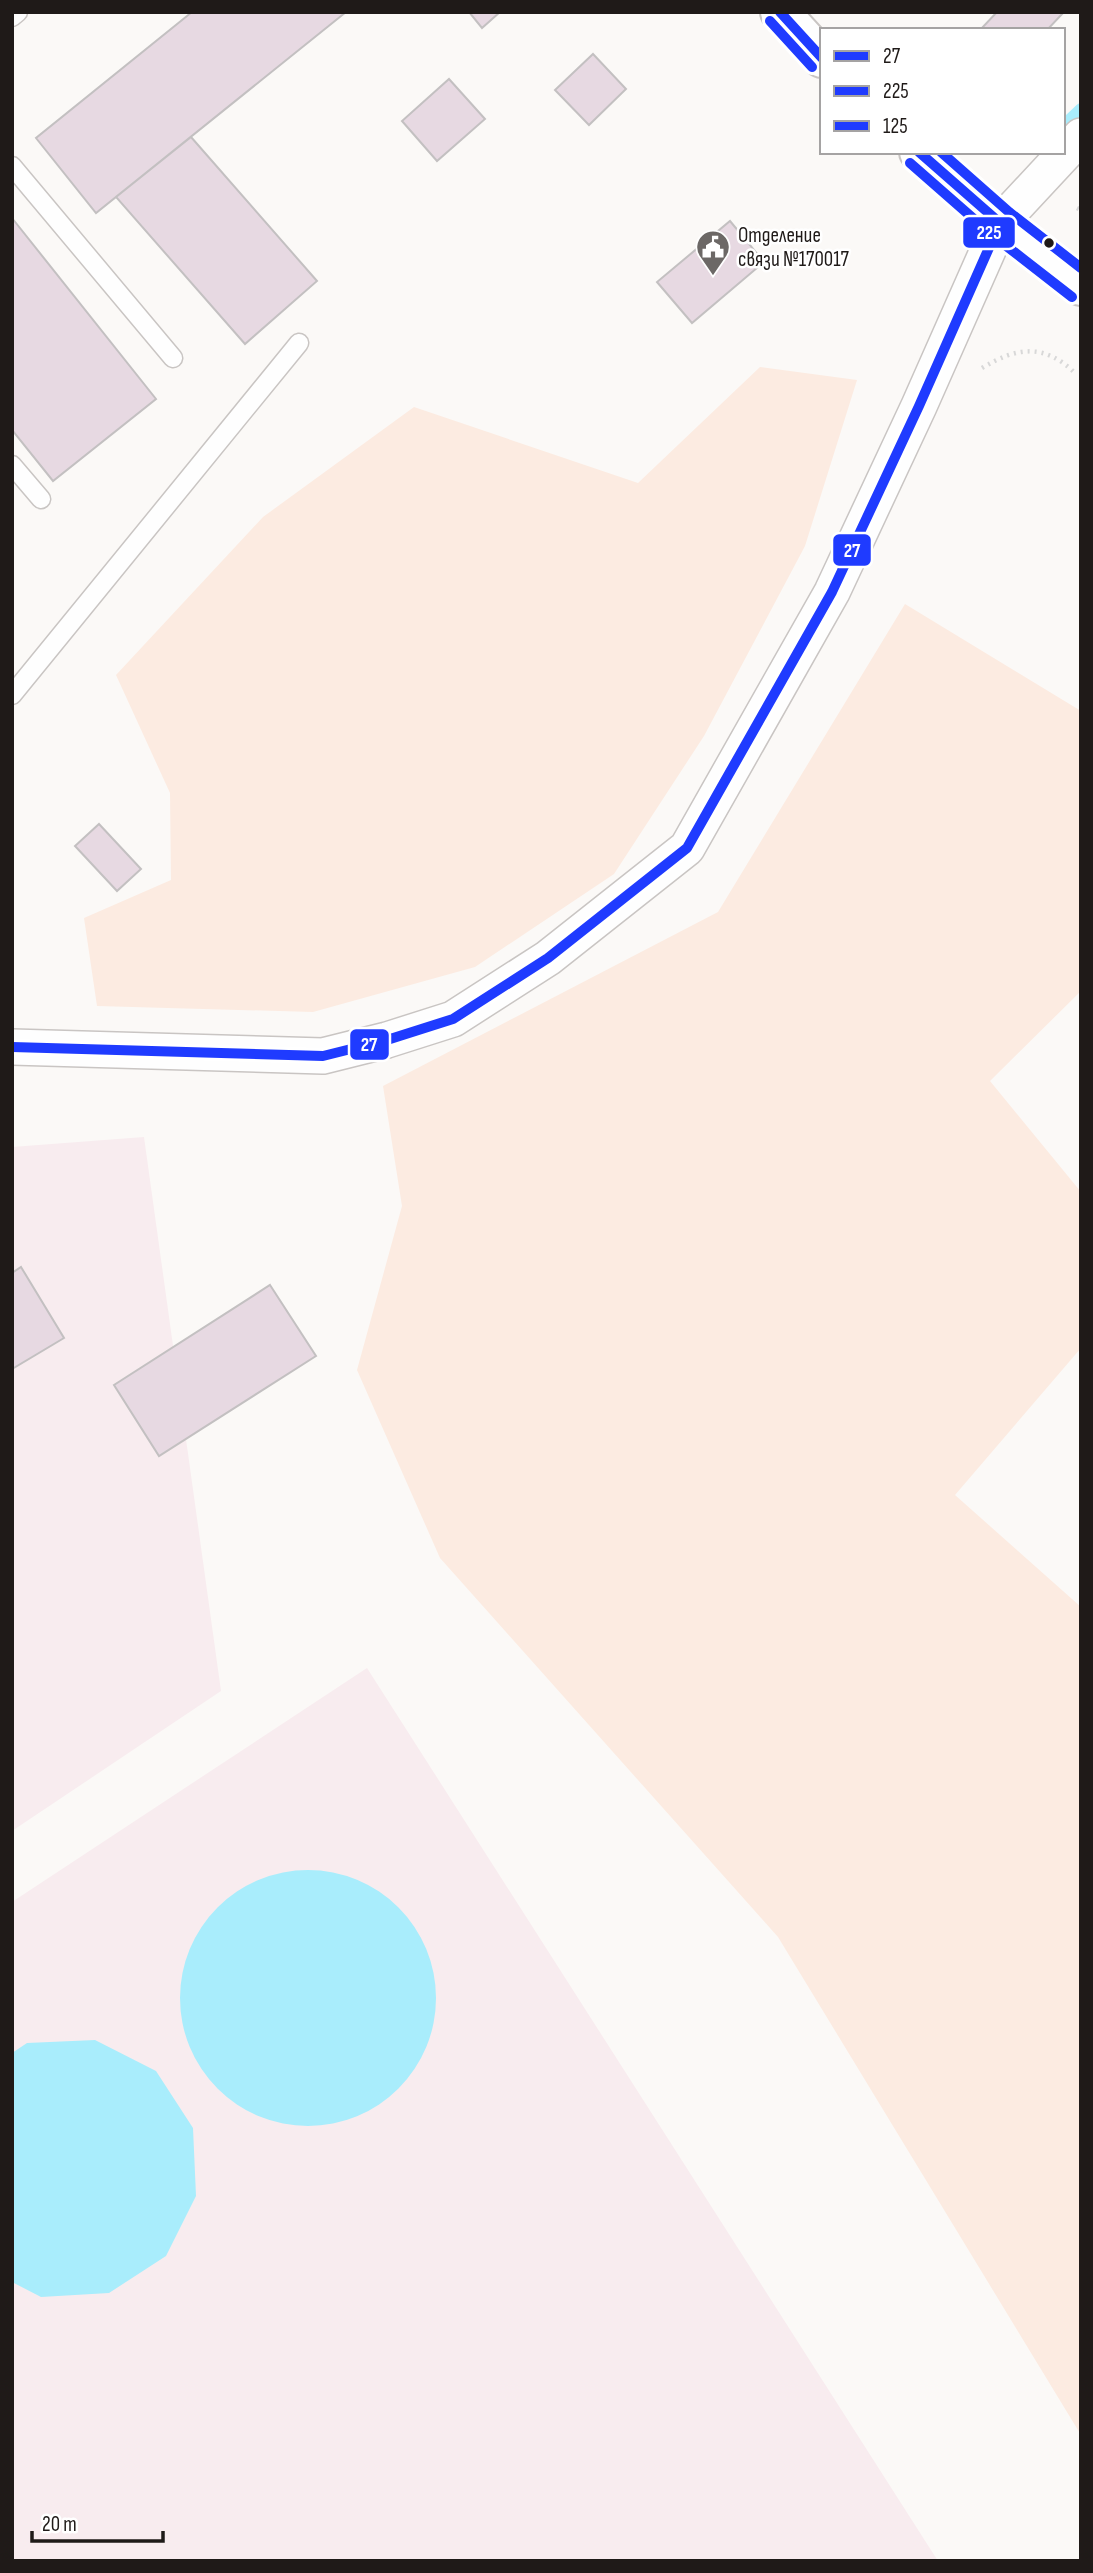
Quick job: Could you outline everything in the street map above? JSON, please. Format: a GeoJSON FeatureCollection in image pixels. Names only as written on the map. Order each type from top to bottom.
{"type":"FeatureCollection","features":[{"type":"Feature","properties":{"kind":"main road"},"geometry":{"type":"LineString","coordinates":[[780,12],[820,56]]}},
{"type":"Feature","properties":{"kind":"main road"},"geometry":{"type":"LineString","coordinates":[[921,154],[1000,223],[1081,286]]}},
{"type":"Feature","properties":{"kind":"street"},"geometry":{"type":"LineString","coordinates":[[1065,153],[1081,136]]}},
{"type":"Feature","properties":{"kind":"street"},"geometry":{"type":"LineString","coordinates":[[12,1048],[323,1056],[387,1040],[453,1019],[548,958],[687,848],[832,593],[1000,223],[1064,154]]}},
{"type":"Feature","properties":{"kind":"lane"},"geometry":{"type":"LineString","coordinates":[[12,17],[18,12]]}},
{"type":"Feature","properties":{"kind":"lane"},"geometry":{"type":"LineString","coordinates":[[12,166],[173,358]]}},
{"type":"Feature","properties":{"kind":"lane"},"geometry":{"type":"LineString","coordinates":[[12,695],[299,343]]}},
{"type":"Feature","properties":{"kind":"lane"},"geometry":{"type":"LineString","coordinates":[[12,465],[41,499]]}},
{"type":"Feature","properties":{"kind":"path"},"geometry":{"type":"LineString","coordinates":[[975,378],[982,367],[1008,354],[1038,351],[1064,362],[1075,373]]}},
{"type":"Feature","properties":{"kind":"shaded area"},"geometry":{"type":"Polygon","coordinates":[[[760,367],[857,380],[805,546],[704,736],[614,874],[475,967],[313,1012],[97,1006],[84,918],[171,880],[170,793],[116,675],[263,517],[414,407],[638,483],[760,367]]]}},
{"type":"Feature","properties":{"kind":"shaded area"},"geometry":{"type":"Polygon","coordinates":[[[905,604],[1081,711],[1081,991],[990,1081],[1081,1192],[1081,1348],[955,1495],[1081,1607],[1081,2435],[778,1937],[440,1558],[357,1370],[402,1206],[383,1086],[718,912],[905,604]]]}},
{"type":"Feature","properties":{"kind":"shaded area"},"geometry":{"type":"Polygon","coordinates":[[[144,1137],[221,1691],[12,1831],[12,1147],[144,1137]]]}},
{"type":"Feature","properties":{"kind":"shaded area"},"geometry":{"type":"Polygon","coordinates":[[[367,1668],[938,2561],[12,2561],[12,1902],[367,1668]]]}},
{"type":"Feature","properties":{"kind":"water"},"geometry":{"type":"Polygon","coordinates":[[[295,1870],[321,1870],[357,1879],[379,1891],[399,1907],[415,1927],[427,1949],[434,1973],[434,2023],[427,2047],[415,2069],[399,2089],[379,2105],[357,2117],[321,2126],[295,2126],[259,2117],[237,2105],[217,2089],[201,2069],[189,2047],[180,2011],[180,1985],[189,1949],[201,1927],[217,1907],[237,1891],[259,1879],[295,1870]]]}},
{"type":"Feature","properties":{"kind":"water"},"geometry":{"type":"Polygon","coordinates":[[[95,2040],[156,2071],[193,2128],[196,2196],[166,2256],[109,2293],[41,2297],[12,2282],[12,2053],[27,2043],[95,2040]]]}},
{"type":"Feature","properties":{"kind":"building"},"geometry":{"type":"Polygon","coordinates":[[[192,12],[346,12],[96,213],[36,138],[192,12]]]}},
{"type":"Feature","properties":{"kind":"building"},"geometry":{"type":"Polygon","coordinates":[[[469,12],[500,12],[482,28],[469,12]]]}},
{"type":"Feature","properties":{"kind":"building"},"geometry":{"type":"Polygon","coordinates":[[[997,12],[1064,12],[1049,28],[982,28],[997,12]]]}},
{"type":"Feature","properties":{"kind":"building"},"geometry":{"type":"Polygon","coordinates":[[[593,54],[626,89],[589,125],[555,90],[593,54]]]}},
{"type":"Feature","properties":{"kind":"building"},"geometry":{"type":"Polygon","coordinates":[[[449,79],[485,119],[437,161],[402,121],[449,79]]]}},
{"type":"Feature","properties":{"kind":"building"},"geometry":{"type":"Polygon","coordinates":[[[191,137],[317,281],[245,344],[116,197],[191,137]]]}},
{"type":"Feature","properties":{"kind":"building"},"geometry":{"type":"Polygon","coordinates":[[[12,218],[156,399],[53,481],[12,430],[12,218]]]}},
{"type":"Feature","properties":{"kind":"building"},"geometry":{"type":"Polygon","coordinates":[[[730,221],[764,262],[692,323],[657,282],[730,221]]]}},
{"type":"Feature","properties":{"kind":"building"},"geometry":{"type":"Polygon","coordinates":[[[99,824],[141,869],[117,891],[75,846],[99,824]]]}},
{"type":"Feature","properties":{"kind":"building"},"geometry":{"type":"Polygon","coordinates":[[[21,1267],[64,1338],[12,1369],[12,1273],[21,1267]]]}},
{"type":"Feature","properties":{"kind":"building"},"geometry":{"type":"Polygon","coordinates":[[[270,1285],[316,1356],[159,1456],[114,1385],[270,1285]]]}},
{"type":"Feature","properties":{"kind":"waterway"},"geometry":{"type":"LineString","coordinates":[[1065,124],[1081,109]]}},
{"type":"Feature","properties":{"kind":"transit line","name":"27"},"geometry":{"type":"LineString","coordinates":[[780,12],[820,56]]}},
{"type":"Feature","properties":{"kind":"transit line","name":"225"},"geometry":{"type":"LineString","coordinates":[[770,21],[812,67]]}},
{"type":"Feature","properties":{"kind":"transit line","name":"27"},"geometry":{"type":"LineString","coordinates":[[921,154],[1000,223]]}},
{"type":"Feature","properties":{"kind":"transit line","name":"125"},"geometry":{"type":"LineString","coordinates":[[943,154],[1009,212],[1081,268]]}},
{"type":"Feature","properties":{"kind":"transit line","name":"225"},"geometry":{"type":"LineString","coordinates":[[910,163],[991,234],[1072,297]]}},
{"type":"Feature","properties":{"kind":"transit line","name":"27"},"geometry":{"type":"LineString","coordinates":[[12,1047],[323,1056],[387,1040],[453,1019],[548,958],[687,848],[832,592],[919,406],[1000,223]]}},
{"type":"Feature","properties":{"kind":"place","name":"Отделение связи №170017"},"geometry":{"type":"Point","coordinates":[713,277]}}]}
